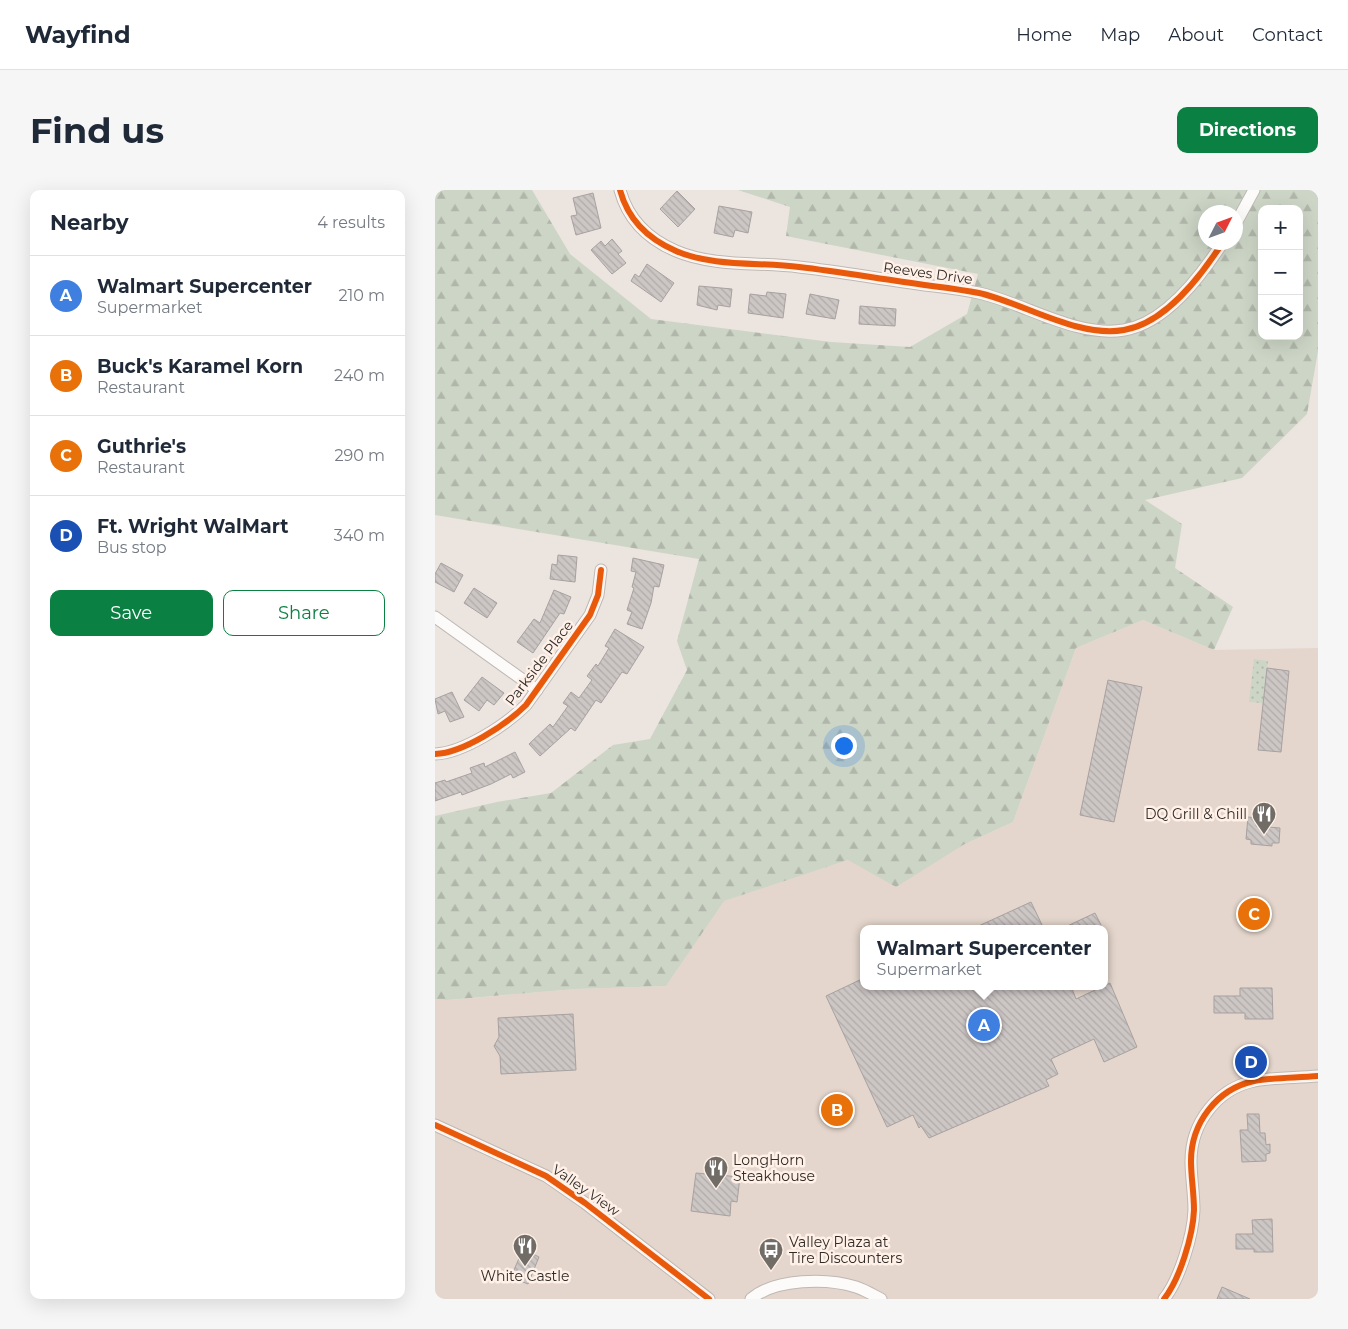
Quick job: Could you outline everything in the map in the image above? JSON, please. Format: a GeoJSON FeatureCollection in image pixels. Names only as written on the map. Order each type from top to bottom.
{"type":"FeatureCollection","features":[{"type":"Feature","properties":{"kind":"street","name":"Reeves Drive"},"geometry":{"type":"LineString","coordinates":[[620,190],[627,212],[640,228],[655,240],[678,252],[705,258],[800,267],[979,293],[1078,326],[1099,330],[1123,330],[1154,317],[1169,307],[1196,279],[1217,250]]}},
{"type":"Feature","properties":{"kind":"street"},"geometry":{"type":"LineString","coordinates":[[1243,209],[1254,190]]}},
{"type":"Feature","properties":{"kind":"street","name":"Parkside Place"},"geometry":{"type":"LineString","coordinates":[[435,754],[444,753],[502,726],[526,705],[590,615],[598,595],[601,570]]}},
{"type":"Feature","properties":{"kind":"street"},"geometry":{"type":"LineString","coordinates":[[435,617],[537,690]]}},
{"type":"Feature","properties":{"kind":"street"},"geometry":{"type":"LineString","coordinates":[[1164,1299],[1185,1257],[1194,1212],[1191,1158],[1195,1135],[1212,1103],[1226,1091],[1253,1081],[1318,1076]]}},
{"type":"Feature","properties":{"kind":"street","name":"Valley View"},"geometry":{"type":"LineString","coordinates":[[435,1125],[545,1176],[585,1203],[709,1299]]}},
{"type":"Feature","properties":{"kind":"street"},"geometry":{"type":"LineString","coordinates":[[751,1299],[779,1286],[829,1281],[857,1287],[881,1299]]}},
{"type":"Feature","properties":{"kind":"shaded area"},"geometry":{"type":"Polygon","coordinates":[[[1143,620],[1214,650],[1318,648],[1318,1299],[435,1299],[435,999],[448,1000],[575,989],[666,986],[723,901],[848,860],[963,845],[1013,822],[1076,648],[1143,620]]]}},
{"type":"Feature","properties":{"kind":"green space"},"geometry":{"type":"Polygon","coordinates":[[[435,190],[532,190],[570,254],[651,319],[831,342],[910,347],[967,314],[978,274],[786,236],[790,207],[738,190],[1318,190],[1318,351],[1307,414],[1242,478],[1145,500],[1182,524],[1175,568],[1233,607],[1214,650],[1143,620],[1076,648],[1013,822],[963,845],[896,887],[848,860],[724,901],[666,986],[575,989],[447,1000],[435,999],[435,816],[497,802],[551,793],[613,745],[650,739],[687,670],[677,641],[699,559],[435,515],[435,190]]]}},
{"type":"Feature","properties":{"kind":"green space"},"geometry":{"type":"Polygon","coordinates":[[[1254,659],[1268,661],[1263,703],[1249,702],[1254,659]]]}},
{"type":"Feature","properties":{"kind":"building"},"geometry":{"type":"Polygon","coordinates":[[[677,191],[695,209],[678,227],[660,209],[677,191]]]}},
{"type":"Feature","properties":{"kind":"building"},"geometry":{"type":"Polygon","coordinates":[[[593,193],[601,228],[576,235],[571,216],[577,215],[573,198],[593,193]]]}},
{"type":"Feature","properties":{"kind":"building"},"geometry":{"type":"Polygon","coordinates":[[[719,206],[752,212],[748,233],[735,230],[733,237],[714,233],[719,206]]]}},
{"type":"Feature","properties":{"kind":"building"},"geometry":{"type":"Polygon","coordinates":[[[612,239],[622,251],[618,254],[626,263],[612,274],[591,250],[601,241],[605,246],[612,239]]]}},
{"type":"Feature","properties":{"kind":"building"},"geometry":{"type":"Polygon","coordinates":[[[647,264],[674,283],[661,302],[631,281],[635,274],[639,277],[647,264]]]}},
{"type":"Feature","properties":{"kind":"building"},"geometry":{"type":"Polygon","coordinates":[[[699,286],[732,289],[730,307],[718,305],[717,310],[697,305],[699,286]]]}},
{"type":"Feature","properties":{"kind":"building"},"geometry":{"type":"Polygon","coordinates":[[[767,292],[786,294],[783,318],[748,313],[750,294],[766,296],[767,292]]]}},
{"type":"Feature","properties":{"kind":"building"},"geometry":{"type":"Polygon","coordinates":[[[810,294],[839,300],[835,319],[806,314],[810,294]]]}},
{"type":"Feature","properties":{"kind":"building"},"geometry":{"type":"Polygon","coordinates":[[[860,306],[896,309],[895,326],[859,324],[860,306]]]}},
{"type":"Feature","properties":{"kind":"building"},"geometry":{"type":"Polygon","coordinates":[[[558,555],[577,557],[575,582],[550,579],[552,564],[557,565],[558,555]]]}},
{"type":"Feature","properties":{"kind":"building"},"geometry":{"type":"Polygon","coordinates":[[[633,558],[664,565],[659,587],[654,586],[651,603],[642,629],[627,624],[632,612],[627,610],[634,588],[632,587],[636,572],[631,571],[633,558]]]}},
{"type":"Feature","properties":{"kind":"building"},"geometry":{"type":"Polygon","coordinates":[[[441,563],[463,575],[454,592],[435,582],[435,574],[441,563]]]}},
{"type":"Feature","properties":{"kind":"building"},"geometry":{"type":"Polygon","coordinates":[[[474,588],[497,603],[487,618],[464,603],[474,588]]]}},
{"type":"Feature","properties":{"kind":"building"},"geometry":{"type":"Polygon","coordinates":[[[554,590],[571,597],[564,614],[560,613],[533,653],[517,642],[534,619],[540,623],[554,590]]]}},
{"type":"Feature","properties":{"kind":"building"},"geometry":{"type":"Polygon","coordinates":[[[615,629],[644,647],[627,674],[622,672],[601,703],[596,700],[575,731],[571,728],[540,756],[529,744],[550,724],[553,727],[568,706],[563,703],[571,692],[579,698],[592,680],[587,676],[596,664],[598,666],[609,648],[605,646],[615,629]]]}},
{"type":"Feature","properties":{"kind":"building"},"geometry":{"type":"Polygon","coordinates":[[[1267,668],[1289,671],[1281,752],[1258,750],[1267,668]]]}},
{"type":"Feature","properties":{"kind":"building"},"geometry":{"type":"Polygon","coordinates":[[[482,677],[504,693],[494,705],[487,700],[479,711],[464,700],[482,677]]]}},
{"type":"Feature","properties":{"kind":"building"},"geometry":{"type":"Polygon","coordinates":[[[1108,680],[1142,687],[1114,822],[1080,815],[1108,680]]]}},
{"type":"Feature","properties":{"kind":"building"},"geometry":{"type":"Polygon","coordinates":[[[452,692],[464,717],[450,722],[445,711],[438,714],[435,699],[452,692]]]}},
{"type":"Feature","properties":{"kind":"building"},"geometry":{"type":"Polygon","coordinates":[[[515,752],[525,772],[513,778],[511,774],[462,795],[461,792],[435,801],[435,783],[445,780],[446,782],[472,773],[470,768],[484,763],[485,767],[515,752]]]}},
{"type":"Feature","properties":{"kind":"building"},"geometry":{"type":"Polygon","coordinates":[[[1248,817],[1257,818],[1256,826],[1280,828],[1279,843],[1272,843],[1272,846],[1251,844],[1251,840],[1246,839],[1248,817]]]}},
{"type":"Feature","properties":{"kind":"building"},"geometry":{"type":"Polygon","coordinates":[[[1031,902],[1042,925],[981,925],[1031,902]]]}},
{"type":"Feature","properties":{"kind":"building"},"geometry":{"type":"Polygon","coordinates":[[[1242,903],[1269,906],[1267,925],[1240,923],[1242,903]]]}},
{"type":"Feature","properties":{"kind":"building"},"geometry":{"type":"Polygon","coordinates":[[[1095,913],[1101,925],[1070,925],[1095,913]]]}},
{"type":"Feature","properties":{"kind":"building"},"geometry":{"type":"Polygon","coordinates":[[[860,980],[860,990],[1073,990],[1076,999],[1095,990],[1108,990],[1108,984],[1110,983],[1137,1047],[1104,1062],[1094,1039],[1051,1059],[1058,1074],[1046,1080],[1049,1086],[929,1138],[921,1126],[919,1128],[913,1115],[887,1127],[826,996],[860,980]]]}},
{"type":"Feature","properties":{"kind":"building"},"geometry":{"type":"Polygon","coordinates":[[[1240,988],[1272,988],[1273,1019],[1245,1019],[1245,1013],[1214,1013],[1214,996],[1240,996],[1240,988]]]}},
{"type":"Feature","properties":{"kind":"building"},"geometry":{"type":"Polygon","coordinates":[[[573,1014],[576,1070],[501,1074],[500,1056],[494,1046],[499,1037],[498,1018],[573,1014]]]}},
{"type":"Feature","properties":{"kind":"building"},"geometry":{"type":"Polygon","coordinates":[[[1247,1114],[1259,1114],[1260,1133],[1265,1133],[1266,1145],[1270,1144],[1270,1153],[1266,1154],[1266,1161],[1242,1162],[1240,1130],[1248,1130],[1247,1114]]]}},
{"type":"Feature","properties":{"kind":"building","name":"LongHorn Steakhouse"},"geometry":{"type":"Polygon","coordinates":[[[696,1173],[740,1177],[737,1202],[731,1201],[730,1216],[691,1211],[696,1173]]]}},
{"type":"Feature","properties":{"kind":"building"},"geometry":{"type":"Polygon","coordinates":[[[1272,1219],[1273,1252],[1254,1252],[1254,1249],[1236,1249],[1236,1234],[1253,1234],[1252,1220],[1272,1219]]]}},
{"type":"Feature","properties":{"kind":"building","name":"White Castle"},"geometry":{"type":"Polygon","coordinates":[[[523,1249],[539,1257],[528,1284],[511,1277],[523,1249]]]}},
{"type":"Feature","properties":{"kind":"building"},"geometry":{"type":"Polygon","coordinates":[[[1222,1287],[1250,1299],[1217,1299],[1222,1287]]]}},
{"type":"Feature","properties":{"kind":"cycle path"},"geometry":{"type":"LineString","coordinates":[[620,190],[628,210],[648,234],[666,246],[690,256],[721,262],[812,269],[970,291],[996,298],[1069,324],[1106,331],[1124,330],[1139,326],[1168,308],[1193,283],[1217,250]]}},
{"type":"Feature","properties":{"kind":"cycle path"},"geometry":{"type":"LineString","coordinates":[[435,754],[458,749],[483,737],[526,705],[590,615],[598,595],[601,570]]}},
{"type":"Feature","properties":{"kind":"cycle path"},"geometry":{"type":"LineString","coordinates":[[1164,1299],[1180,1269],[1193,1220],[1192,1147],[1201,1121],[1218,1100],[1241,1085],[1270,1079],[1318,1076]]}},
{"type":"Feature","properties":{"kind":"cycle path"},"geometry":{"type":"LineString","coordinates":[[435,1125],[546,1176],[585,1203],[709,1299]]}},
{"type":"Feature","properties":{"kind":"place","name":"DQ Grill & Chill"},"geometry":{"type":"Point","coordinates":[1264,835]}},
{"type":"Feature","properties":{"kind":"place","name":"Guthrie's"},"geometry":{"type":"Point","coordinates":[1254,914]}},
{"type":"Feature","properties":{"kind":"place","name":"Walmart Supercenter"},"geometry":{"type":"Point","coordinates":[984,1025]}},
{"type":"Feature","properties":{"kind":"place","name":"Ft. Wright WalMart"},"geometry":{"type":"Point","coordinates":[1251,1062]}},
{"type":"Feature","properties":{"kind":"place","name":"Buck's Karamel Korn"},"geometry":{"type":"Point","coordinates":[837,1110]}},
{"type":"Feature","properties":{"kind":"place","name":"LongHorn Steakhouse"},"geometry":{"type":"Point","coordinates":[716,1189]}},
{"type":"Feature","properties":{"kind":"place","name":"White Castle"},"geometry":{"type":"Point","coordinates":[525,1267]}},
{"type":"Feature","properties":{"kind":"place","name":"Valley Plaza at Tire Discounters"},"geometry":{"type":"Point","coordinates":[771,1271]}}]}
